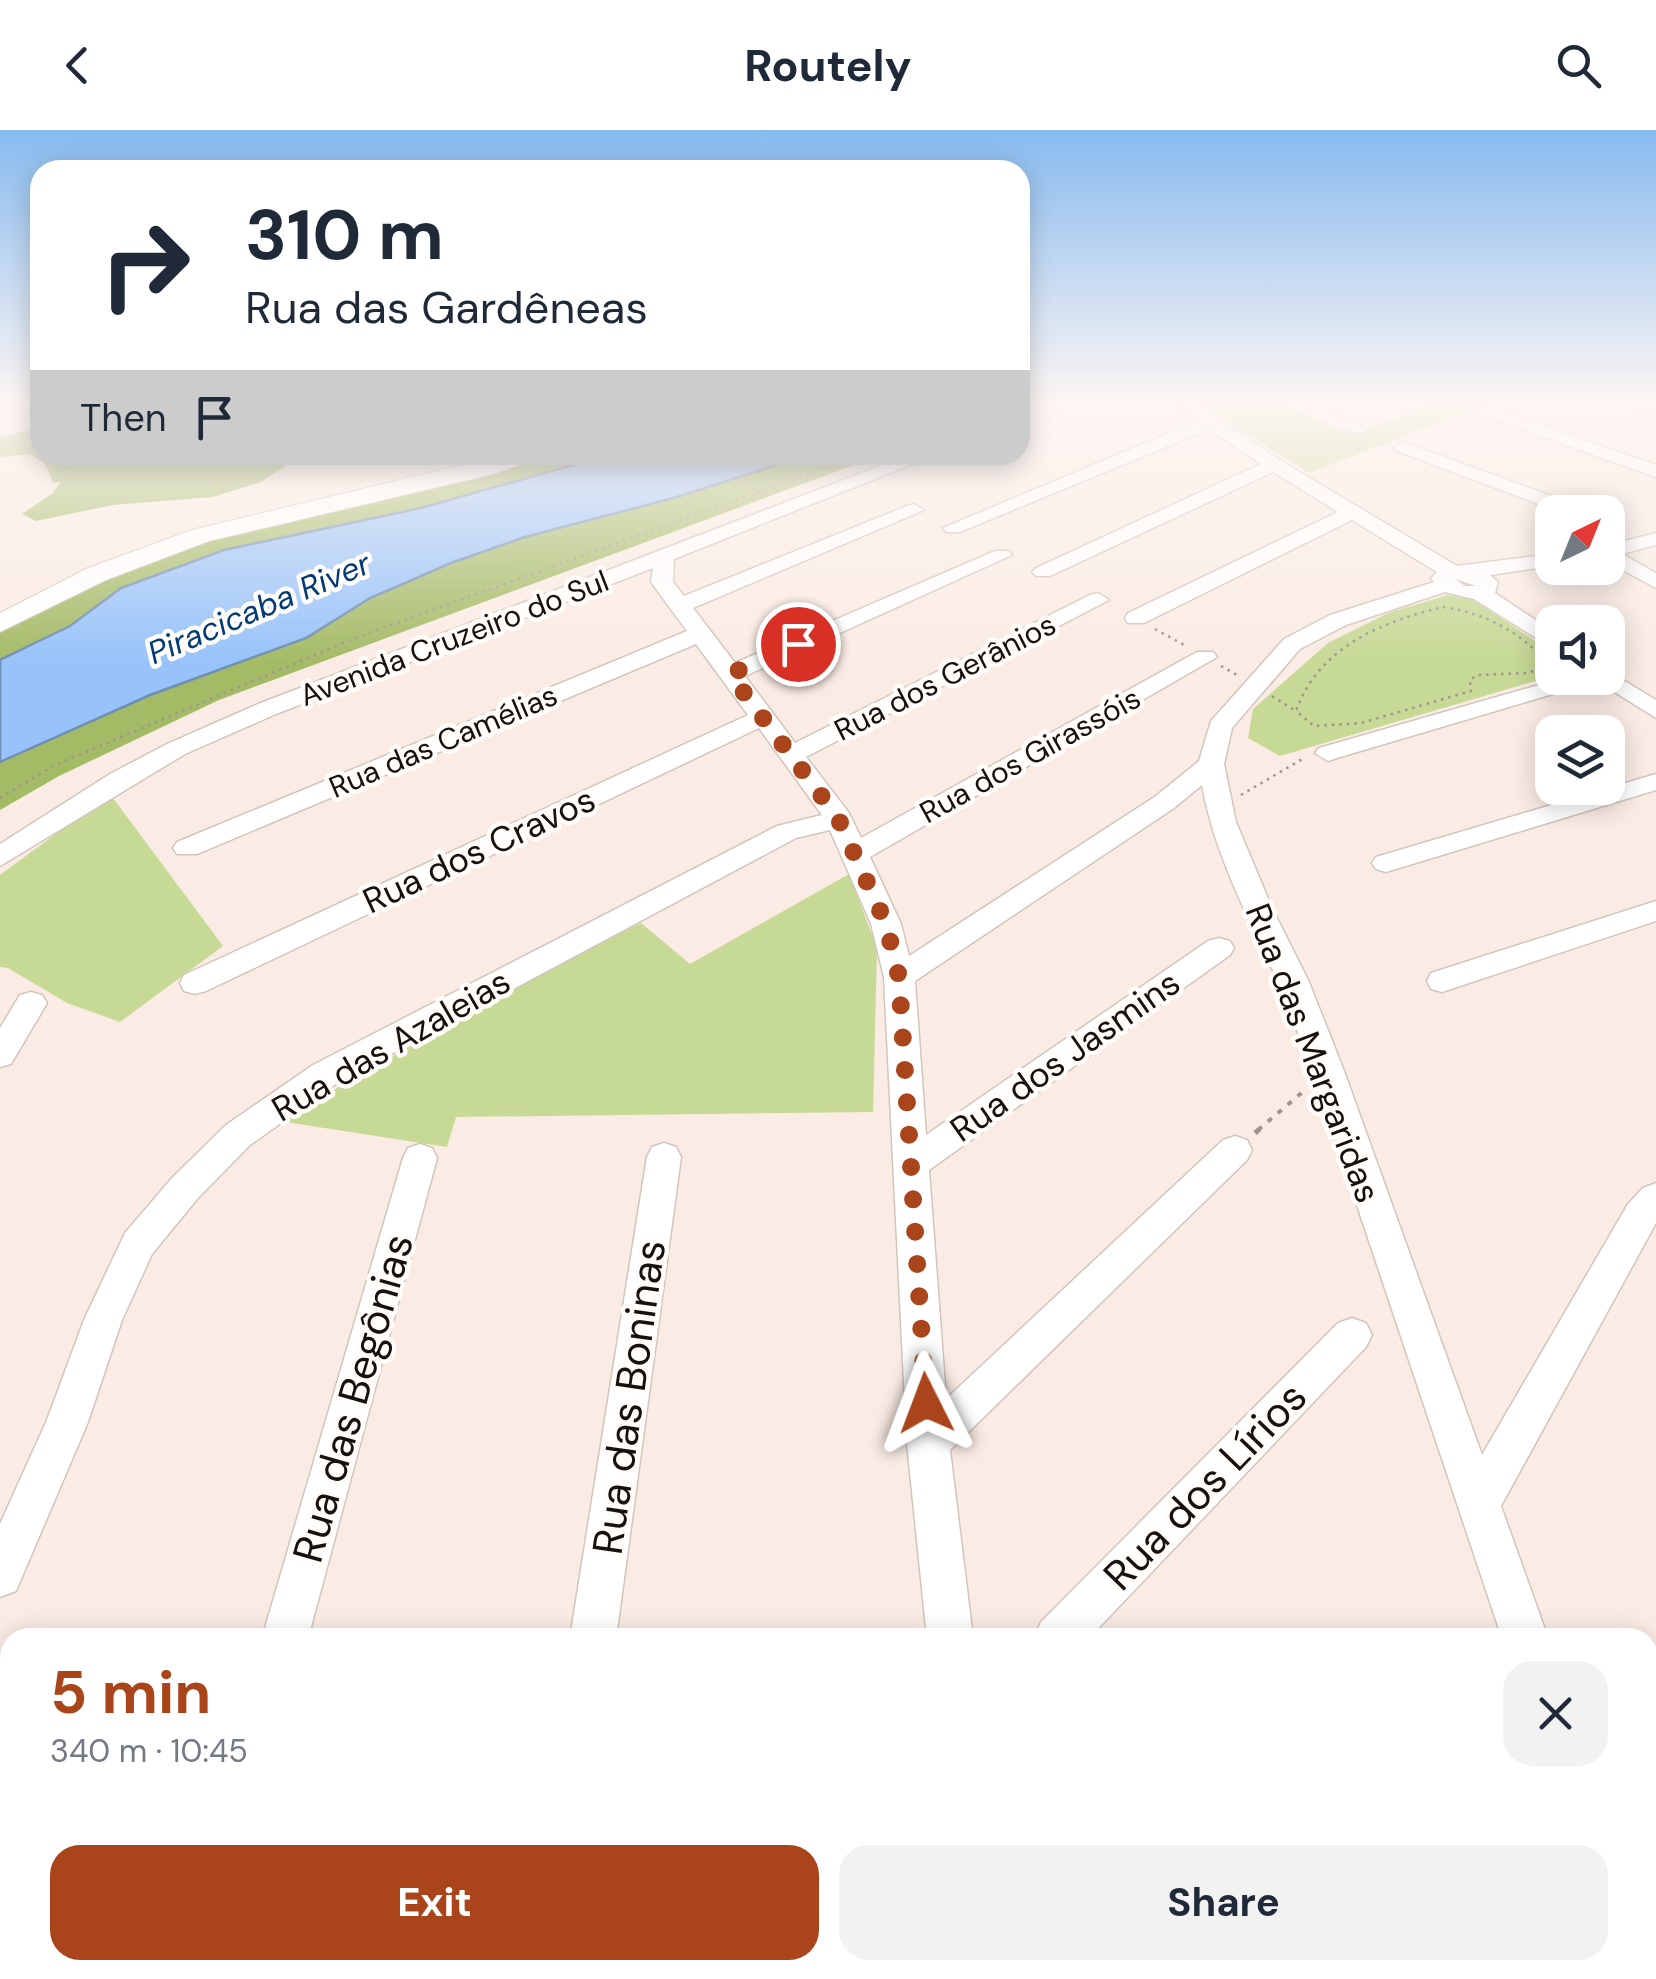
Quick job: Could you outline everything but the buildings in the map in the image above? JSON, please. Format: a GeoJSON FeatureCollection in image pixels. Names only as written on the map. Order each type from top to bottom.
{"type":"FeatureCollection","features":[{"type":"Feature","properties":{"kind":"main road"},"geometry":{"type":"LineString","coordinates":[[0,615],[86,572],[199,529],[367,490]]}},
{"type":"Feature","properties":{"kind":"main road"},"geometry":{"type":"LineString","coordinates":[[0,624],[97,574],[202,535],[392,490]]}},
{"type":"Feature","properties":{"kind":"street","name":"Avenida Cruzeiro do Sul"},"geometry":{"type":"LineString","coordinates":[[0,857],[120,780],[176,749],[267,709],[622,574],[668,582],[854,490]]}},
{"type":"Feature","properties":{"kind":"street"},"geometry":{"type":"LineString","coordinates":[[952,528],[1045,490]]}},
{"type":"Feature","properties":{"kind":"street"},"geometry":{"type":"LineString","coordinates":[[1043,572],[1219,490]]}},
{"type":"Feature","properties":{"kind":"street"},"geometry":{"type":"LineString","coordinates":[[1315,490],[1454,576],[1483,587],[1535,628]]}},
{"type":"Feature","properties":{"kind":"street"},"geometry":{"type":"LineString","coordinates":[[914,510],[668,582],[700,634],[838,818],[886,924],[899,977],[928,1442],[949,1628]]}},
{"type":"Feature","properties":{"kind":"street"},"geometry":{"type":"LineString","coordinates":[[1136,618],[1352,513]]}},
{"type":"Feature","properties":{"kind":"street"},"geometry":{"type":"LineString","coordinates":[[1625,530],[1654,540]]}},
{"type":"Feature","properties":{"kind":"street"},"geometry":{"type":"LineString","coordinates":[[1625,548],[1654,540]]}},
{"type":"Feature","properties":{"kind":"street"},"geometry":{"type":"LineString","coordinates":[[730,674],[1002,555]]}},
{"type":"Feature","properties":{"kind":"street"},"geometry":{"type":"LineString","coordinates":[[1625,563],[1656,582]]}},
{"type":"Feature","properties":{"kind":"street"},"geometry":{"type":"LineString","coordinates":[[1217,794],[1220,726],[1292,644],[1338,620],[1454,576],[1535,564]]}},
{"type":"Feature","properties":{"kind":"street"},"geometry":{"type":"LineString","coordinates":[[1483,587],[1535,568]]}},
{"type":"Feature","properties":{"kind":"street","name":"Rua dos Gerânios"},"geometry":{"type":"LineString","coordinates":[[792,754],[1098,600]]}},
{"type":"Feature","properties":{"kind":"street","name":"Rua das Camélias"},"geometry":{"type":"LineString","coordinates":[[186,848],[700,634]]}},
{"type":"Feature","properties":{"kind":"street","name":"Rua dos Girassóis"},"geometry":{"type":"LineString","coordinates":[[854,854],[1205,657]]}},
{"type":"Feature","properties":{"kind":"street"},"geometry":{"type":"LineString","coordinates":[[1625,690],[1656,711]]}},
{"type":"Feature","properties":{"kind":"street"},"geometry":{"type":"LineString","coordinates":[[1328,753],[1535,693]]}},
{"type":"Feature","properties":{"kind":"street","name":"Rua dos Cravos"},"geometry":{"type":"LineString","coordinates":[[195,982],[763,717]]}},
{"type":"Feature","properties":{"kind":"street"},"geometry":{"type":"LineString","coordinates":[[1386,862],[1656,782]]}},
{"type":"Feature","properties":{"kind":"street"},"geometry":{"type":"LineString","coordinates":[[899,977],[1166,802],[1217,794]]}},
{"type":"Feature","properties":{"kind":"street"},"geometry":{"type":"LineString","coordinates":[[1166,802],[1217,794]]}},
{"type":"Feature","properties":{"kind":"street","name":"Rua das Margaridas"},"geometry":{"type":"LineString","coordinates":[[1217,794],[1257,908],[1294,982],[1328,1071],[1522,1628]]}},
{"type":"Feature","properties":{"kind":"street","name":"Rua das Azaleias"},"geometry":{"type":"LineString","coordinates":[[0,1575],[67,1422],[103,1320],[138,1244],[185,1188],[238,1135],[325,1074],[787,832],[838,818]]}},
{"type":"Feature","properties":{"kind":"street"},"geometry":{"type":"LineString","coordinates":[[1442,981],[1656,910]]}},
{"type":"Feature","properties":{"kind":"street","name":"Rua dos Jasmins"},"geometry":{"type":"LineString","coordinates":[[911,1164],[1219,948]]}},
{"type":"Feature","properties":{"kind":"street"},"geometry":{"type":"LineString","coordinates":[[0,1056],[31,1003]]}},
{"type":"Feature","properties":{"kind":"street"},"geometry":{"type":"LineString","coordinates":[[928,1442],[1235,1150]]}},
{"type":"Feature","properties":{"kind":"street","name":"Rua das Begônias"},"geometry":{"type":"LineString","coordinates":[[288,1628],[420,1158]]}},
{"type":"Feature","properties":{"kind":"street","name":"Rua das Boninas"},"geometry":{"type":"LineString","coordinates":[[594,1628],[664,1158]]}},
{"type":"Feature","properties":{"kind":"street"},"geometry":{"type":"LineString","coordinates":[[1480,1500],[1641,1215],[1656,1198]]}},
{"type":"Feature","properties":{"kind":"street","name":"Rua dos Lírios"},"geometry":{"type":"LineString","coordinates":[[1067,1628],[1352,1335]]}},
{"type":"Feature","properties":{"kind":"path"},"geometry":{"type":"LineString","coordinates":[[0,798],[55,765],[355,638],[763,490]]}},
{"type":"Feature","properties":{"kind":"path"},"geometry":{"type":"LineString","coordinates":[[1443,607],[1462,609],[1502,626],[1550,666],[1513,677],[1489,670],[1476,673],[1470,680],[1471,691],[1361,723],[1314,726],[1296,711],[1300,692],[1325,663],[1348,646],[1411,615],[1443,607]]}},
{"type":"Feature","properties":{"kind":"path"},"geometry":{"type":"LineString","coordinates":[[1217,794],[1245,794],[1278,767],[1328,753]]}},
{"type":"Feature","properties":{"kind":"path"},"geometry":{"type":"LineString","coordinates":[[1235,1150],[1328,1071]]}},
{"type":"Feature","properties":{"kind":"green space"},"geometry":{"type":"Polygon","coordinates":[[[234,490],[213,497],[113,505],[36,521],[22,514],[53,493],[234,490]]]}},
{"type":"Feature","properties":{"kind":"green space"},"geometry":{"type":"Polygon","coordinates":[[[405,490],[483,490],[421,508],[295,534],[122,588],[70,626],[0,660],[0,631],[107,576],[207,538],[405,490]]]}},
{"type":"Feature","properties":{"kind":"green space"},"geometry":{"type":"Polygon","coordinates":[[[698,490],[786,490],[219,700],[59,776],[0,810],[0,762],[14,754],[150,695],[296,642],[370,598],[450,563],[525,537],[698,490]]]}},
{"type":"Feature","properties":{"kind":"green space"},"geometry":{"type":"Polygon","coordinates":[[[1448,595],[1472,599],[1535,641],[1535,681],[1280,756],[1248,738],[1253,709],[1328,643],[1388,613],[1448,595]]]}},
{"type":"Feature","properties":{"kind":"green space"},"geometry":{"type":"Polygon","coordinates":[[[110,794],[223,946],[120,1022],[67,1003],[0,967],[0,875],[110,794]]]}},
{"type":"Feature","properties":{"kind":"green space"},"geometry":{"type":"Polygon","coordinates":[[[849,874],[877,948],[873,1112],[456,1117],[447,1147],[279,1121],[528,979],[641,923],[690,964],[849,874]]]}},
{"type":"Feature","properties":{"kind":"water","name":"Piracicaba River"},"geometry":{"type":"Polygon","coordinates":[[[484,490],[698,490],[525,537],[451,563],[370,598],[306,638],[150,695],[0,762],[0,660],[70,626],[121,588],[224,550],[421,508],[484,490]]]}},
{"type":"Feature","properties":{"kind":"route"},"geometry":{"type":"LineString","coordinates":[[798,644],[730,674],[838,818],[886,924],[899,977],[926,1403]]}}]}
